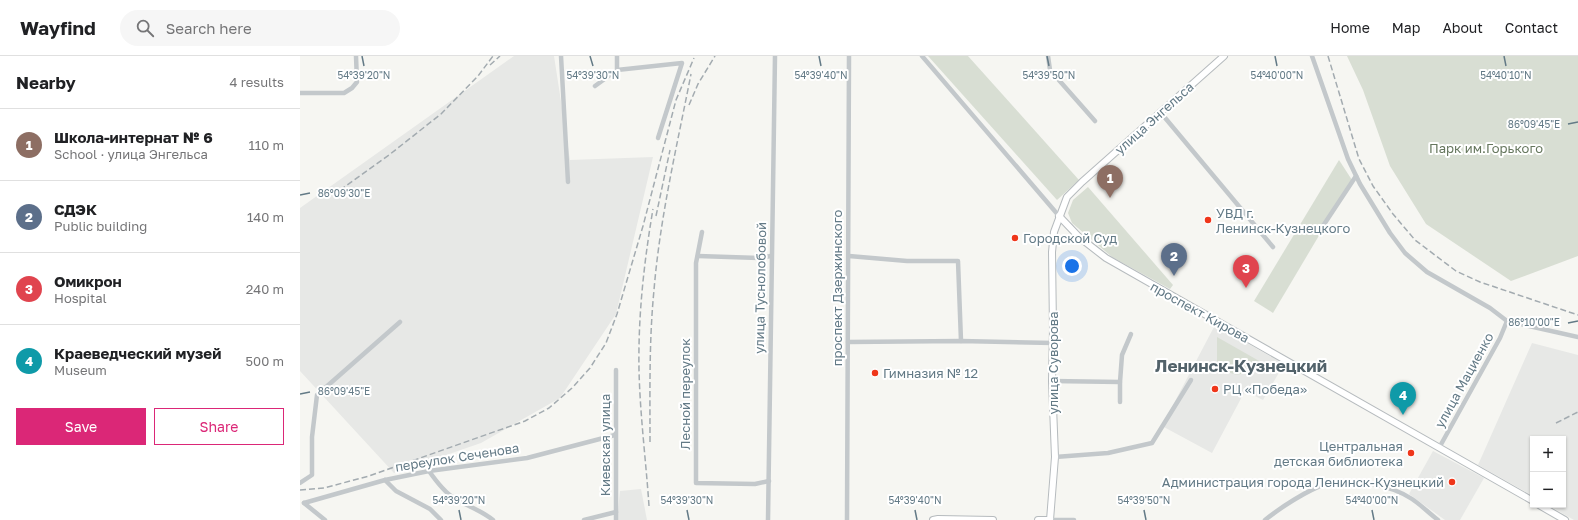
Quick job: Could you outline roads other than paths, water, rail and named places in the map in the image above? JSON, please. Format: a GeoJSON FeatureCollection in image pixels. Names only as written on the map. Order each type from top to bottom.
{"type":"FeatureCollection","features":[{"type":"Feature","properties":{"kind":"main road","name":"улица Энгельса"},"geometry":{"type":"LineString","coordinates":[[1067,197],[1224,56]]}},
{"type":"Feature","properties":{"kind":"main road","name":"улица Суворова"},"geometry":{"type":"LineString","coordinates":[[1050,520],[1055,457],[1052,381],[1052,252],[1054,232],[1067,197]]}},
{"type":"Feature","properties":{"kind":"main road","name":"проспект Кирова"},"geometry":{"type":"LineString","coordinates":[[1059,216],[1079,237],[1106,258],[1530,500]]}},
{"type":"Feature","properties":{"kind":"main road"},"geometry":{"type":"LineString","coordinates":[[1544,508],[1565,520]]}},
{"type":"Feature","properties":{"kind":"main road"},"geometry":{"type":"LineString","coordinates":[[934,520],[993,520]]}},
{"type":"Feature","properties":{"kind":"main road"},"geometry":{"type":"LineString","coordinates":[[1038,520],[1050,520]]}},
{"type":"Feature","properties":{"kind":"street"},"geometry":{"type":"LineString","coordinates":[[300,93],[344,93],[352,88],[357,82],[356,56]]}},
{"type":"Feature","properties":{"kind":"street"},"geometry":{"type":"LineString","coordinates":[[561,56],[568,182]]}},
{"type":"Feature","properties":{"kind":"street"},"geometry":{"type":"LineString","coordinates":[[617,56],[617,70]]}},
{"type":"Feature","properties":{"kind":"street","name":"улица Туснолобовой"},"geometry":{"type":"LineString","coordinates":[[768,520],[775,56]]}},
{"type":"Feature","properties":{"kind":"street","name":"проспект Дзержинского"},"geometry":{"type":"LineString","coordinates":[[847,520],[849,56]]}},
{"type":"Feature","properties":{"kind":"street","name":"проспект Кирова"},"geometry":{"type":"LineString","coordinates":[[922,56],[1059,216]]}},
{"type":"Feature","properties":{"kind":"street"},"geometry":{"type":"LineString","coordinates":[[1048,56],[1050,70],[1095,122]]}},
{"type":"Feature","properties":{"kind":"street"},"geometry":{"type":"LineString","coordinates":[[1312,56],[1348,159],[1356,176],[1390,233],[1405,254],[1427,272],[1490,308],[1507,322],[1578,337]]}},
{"type":"Feature","properties":{"kind":"street"},"geometry":{"type":"LineString","coordinates":[[595,86],[617,70],[682,63],[658,138]]}},
{"type":"Feature","properties":{"kind":"street"},"geometry":{"type":"LineString","coordinates":[[1161,113],[1274,247]]}},
{"type":"Feature","properties":{"kind":"street"},"geometry":{"type":"LineString","coordinates":[[1319,232],[1356,176]]}},
{"type":"Feature","properties":{"kind":"street","name":"Лесной переулок"},"geometry":{"type":"LineString","coordinates":[[702,232],[696,263],[696,483],[755,484],[769,481]]}},
{"type":"Feature","properties":{"kind":"street"},"geometry":{"type":"LineString","coordinates":[[698,256],[759,258],[772,256]]}},
{"type":"Feature","properties":{"kind":"street"},"geometry":{"type":"LineString","coordinates":[[849,256],[907,261],[958,261],[961,341]]}},
{"type":"Feature","properties":{"kind":"street"},"geometry":{"type":"LineString","coordinates":[[300,483],[312,475],[312,437],[317,395],[400,322]]}},
{"type":"Feature","properties":{"kind":"street","name":"улица Мациенко"},"geometry":{"type":"LineString","coordinates":[[1439,448],[1500,338],[1507,322]]}},
{"type":"Feature","properties":{"kind":"street"},"geometry":{"type":"LineString","coordinates":[[1120,402],[1122,354],[1131,334]]}},
{"type":"Feature","properties":{"kind":"street"},"geometry":{"type":"LineString","coordinates":[[848,342],[961,341],[1053,343]]}},
{"type":"Feature","properties":{"kind":"street","name":"Киевская улица"},"geometry":{"type":"LineString","coordinates":[[616,370],[616,520]]}},
{"type":"Feature","properties":{"kind":"street"},"geometry":{"type":"LineString","coordinates":[[1055,457],[1108,453],[1152,443],[1191,380]]}},
{"type":"Feature","properties":{"kind":"street"},"geometry":{"type":"LineString","coordinates":[[1052,381],[1120,382]]}},
{"type":"Feature","properties":{"kind":"street","name":"переулок Сеченова"},"geometry":{"type":"LineString","coordinates":[[325,520],[304,503],[384,480],[429,471],[527,458],[615,435]]}},
{"type":"Feature","properties":{"kind":"street"},"geometry":{"type":"LineString","coordinates":[[429,471],[438,483],[453,498],[485,514],[493,520]]}},
{"type":"Feature","properties":{"kind":"street"},"geometry":{"type":"LineString","coordinates":[[384,480],[396,491],[430,509],[441,520]]}},
{"type":"Feature","properties":{"kind":"street"},"geometry":{"type":"LineString","coordinates":[[1265,520],[1315,488],[1338,482],[1358,482],[1376,485],[1411,498],[1438,520]]}},
{"type":"Feature","properties":{"kind":"street"},"geometry":{"type":"LineString","coordinates":[[584,520],[616,512]]}},
{"type":"Feature","properties":{"kind":"street"},"geometry":{"type":"LineString","coordinates":[[1274,513],[1275,520]]}},
{"type":"Feature","properties":{"kind":"street"},"geometry":{"type":"LineString","coordinates":[[1050,520],[1074,520]]}},
{"type":"Feature","properties":{"kind":"railway"},"geometry":{"type":"LineString","coordinates":[[340,190],[389,155],[441,114],[478,76],[493,56]]}},
{"type":"Feature","properties":{"kind":"railway"},"geometry":{"type":"LineString","coordinates":[[490,65],[500,56]]}},
{"type":"Feature","properties":{"kind":"railway"},"geometry":{"type":"LineString","coordinates":[[689,105],[698,84],[715,56]]}},
{"type":"Feature","properties":{"kind":"railway"},"geometry":{"type":"LineString","coordinates":[[1328,56],[1359,159],[1373,186],[1393,214],[1415,240],[1456,271],[1480,282],[1578,315]]}},
{"type":"Feature","properties":{"kind":"railway"},"geometry":{"type":"LineString","coordinates":[[300,490],[324,488],[369,476],[525,421],[549,408],[572,388],[590,368],[606,343],[617,314],[643,226],[676,100],[694,58]]}},
{"type":"Feature","properties":{"kind":"railway"},"geometry":{"type":"LineString","coordinates":[[650,442],[652,309],[660,236],[691,74]]}},
{"type":"Feature","properties":{"kind":"railway"},"geometry":{"type":"LineString","coordinates":[[656,216],[670,150]]}},
{"type":"Feature","properties":{"kind":"railway"},"geometry":{"type":"LineString","coordinates":[[649,506],[641,404],[639,350],[642,289],[653,209]]}},
{"type":"Feature","properties":{"kind":"railway"},"geometry":{"type":"LineString","coordinates":[[1556,423],[1578,412]]}},
{"type":"Feature","properties":{"kind":"place","name":"Школа-интернат № 6"},"geometry":{"type":"Point","coordinates":[1110,198]}},
{"type":"Feature","properties":{"kind":"place","name":"УВД г. Ленинск-Кузнецкого"},"geometry":{"type":"Point","coordinates":[1208,220]}},
{"type":"Feature","properties":{"kind":"place","name":"Городской Суд"},"geometry":{"type":"Point","coordinates":[1015,238]}},
{"type":"Feature","properties":{"kind":"place","name":"СДЭК"},"geometry":{"type":"Point","coordinates":[1174,276]}},
{"type":"Feature","properties":{"kind":"place","name":"Омикрон"},"geometry":{"type":"Point","coordinates":[1246,288]}},
{"type":"Feature","properties":{"kind":"place","name":"Гимназия № 12"},"geometry":{"type":"Point","coordinates":[875,373]}},
{"type":"Feature","properties":{"kind":"place","name":"РЦ «Победа»"},"geometry":{"type":"Point","coordinates":[1215,389]}},
{"type":"Feature","properties":{"kind":"place","name":"Краеведческий музей"},"geometry":{"type":"Point","coordinates":[1403,415]}},
{"type":"Feature","properties":{"kind":"place","name":"Центральная детская библиотека"},"geometry":{"type":"Point","coordinates":[1411,453]}},
{"type":"Feature","properties":{"kind":"place","name":"Администрация города Ленинск-Кузнецкий"},"geometry":{"type":"Point","coordinates":[1452,482]}},
{"type":"Feature","properties":{"kind":"district","name":"Ленинск-Кузнецкий"},"geometry":{"type":"Point","coordinates":[1241,366]}},
{"type":"Feature","properties":{"kind":"park label","name":"Парк им.Горького"},"geometry":{"type":"Point","coordinates":[1486,148]}}]}
